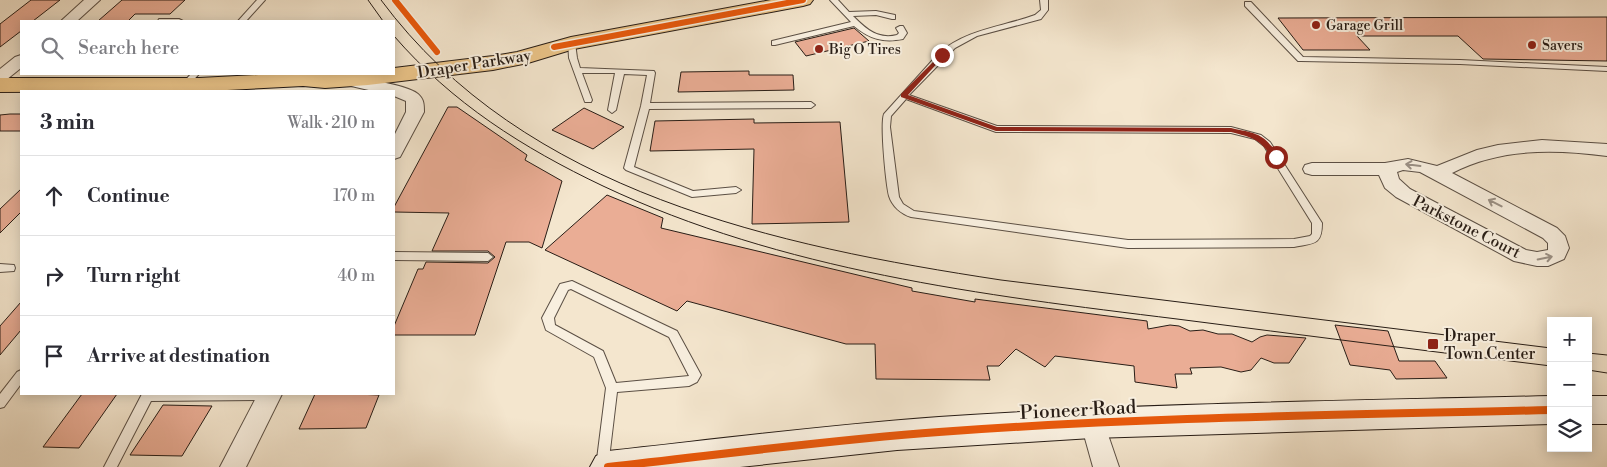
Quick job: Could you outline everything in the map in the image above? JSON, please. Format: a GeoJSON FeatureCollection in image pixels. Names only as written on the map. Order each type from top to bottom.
{"type":"FeatureCollection","features":[{"type":"Feature","properties":{"kind":"main road","name":"Draper Parkway"},"geometry":{"type":"LineString","coordinates":[[395,71],[492,63],[520,58],[562,45],[803,0]]}},
{"type":"Feature","properties":{"kind":"main road","name":"Draper Parkway"},"geometry":{"type":"LineString","coordinates":[[395,64],[522,47],[562,45]]}},
{"type":"Feature","properties":{"kind":"main road","name":"Draper Parkway"},"geometry":{"type":"LineString","coordinates":[[0,85],[186,84],[347,75]]}},
{"type":"Feature","properties":{"kind":"street"},"geometry":{"type":"LineString","coordinates":[[69,20],[93,0]]}},
{"type":"Feature","properties":{"kind":"street"},"geometry":{"type":"LineString","coordinates":[[0,78],[20,61]]}},
{"type":"Feature","properties":{"kind":"street"},"geometry":{"type":"LineString","coordinates":[[323,77],[389,90]]}},
{"type":"Feature","properties":{"kind":"street"},"geometry":{"type":"LineString","coordinates":[[395,91],[404,93],[413,98],[416,104],[415,112],[395,151]]}},
{"type":"Feature","properties":{"kind":"street"},"geometry":{"type":"LineString","coordinates":[[1312,169],[1388,169],[1407,164],[1427,168],[1438,173],[1453,163],[1471,157],[1513,148],[1569,147],[1607,150]]}},
{"type":"Feature","properties":{"kind":"street","name":"Parkstone Court"},"geometry":{"type":"LineString","coordinates":[[1388,169],[1388,179],[1403,193],[1509,250],[1537,259],[1548,259],[1557,254],[1560,248],[1558,241],[1550,233],[1438,173]]}},
{"type":"Feature","properties":{"kind":"street"},"geometry":{"type":"LineString","coordinates":[[233,467],[269,395]]}},
{"type":"Feature","properties":{"kind":"street","name":"Pioneer Road"},"geometry":{"type":"LineString","coordinates":[[608,467],[936,432],[1093,424],[1547,410]]}},
{"type":"Feature","properties":{"kind":"street"},"geometry":{"type":"LineString","coordinates":[[1592,410],[1607,410]]}},
{"type":"Feature","properties":{"kind":"street"},"geometry":{"type":"LineString","coordinates":[[1093,424],[1106,467]]}},
{"type":"Feature","properties":{"kind":"lane"},"geometry":{"type":"LineString","coordinates":[[243,20],[261,0]]}},
{"type":"Feature","properties":{"kind":"lane"},"geometry":{"type":"LineString","coordinates":[[834,0],[864,30],[880,40],[900,37],[903,33],[900,28]]}},
{"type":"Feature","properties":{"kind":"lane"},"geometry":{"type":"LineString","coordinates":[[904,96],[996,129],[1231,130],[1258,136],[1267,144],[1317,223],[1317,235],[1313,239],[1294,243],[1128,244],[911,214],[900,206],[894,197],[886,127],[887,116],[904,96],[948,48],[973,34],[1038,17],[1044,12],[1046,6],[1044,0]]}},
{"type":"Feature","properties":{"kind":"lane"},"geometry":{"type":"LineString","coordinates":[[1248,4],[1301,59],[1460,62],[1607,70]]}},
{"type":"Feature","properties":{"kind":"lane"},"geometry":{"type":"LineString","coordinates":[[847,14],[871,12],[885,13],[892,17]]}},
{"type":"Feature","properties":{"kind":"lane"},"geometry":{"type":"LineString","coordinates":[[775,43],[856,23]]}},
{"type":"Feature","properties":{"kind":"lane"},"geometry":{"type":"LineString","coordinates":[[562,45],[578,70],[588,100]]}},
{"type":"Feature","properties":{"kind":"lane"},"geometry":{"type":"LineString","coordinates":[[578,70],[651,73],[645,106],[629,168],[692,194],[736,190]]}},
{"type":"Feature","properties":{"kind":"lane"},"geometry":{"type":"LineString","coordinates":[[612,110],[620,71]]}},
{"type":"Feature","properties":{"kind":"lane"},"geometry":{"type":"LineString","coordinates":[[645,106],[811,105]]}},
{"type":"Feature","properties":{"kind":"lane"},"geometry":{"type":"LineString","coordinates":[[395,256],[488,257]]}},
{"type":"Feature","properties":{"kind":"lane"},"geometry":{"type":"LineString","coordinates":[[602,467],[612,388],[599,354],[550,327],[548,323],[548,318],[560,294],[568,284],[572,284],[672,334],[695,375],[693,379],[688,381],[612,388]]}},
{"type":"Feature","properties":{"kind":"lane"},"geometry":{"type":"LineString","coordinates":[[0,402],[20,376]]}},
{"type":"Feature","properties":{"kind":"lane"},"geometry":{"type":"LineString","coordinates":[[110,467],[146,398],[150,396],[210,395]]}},
{"type":"Feature","properties":{"kind":"building"},"geometry":{"type":"Polygon","coordinates":[[[31,0],[60,0],[34,20],[20,20],[20,32],[0,47],[0,24],[31,0]]]}},
{"type":"Feature","properties":{"kind":"building"},"geometry":{"type":"Polygon","coordinates":[[[122,0],[185,0],[170,14],[135,14],[129,20],[99,20],[122,0]]]}},
{"type":"Feature","properties":{"kind":"building"},"geometry":{"type":"Polygon","coordinates":[[[1607,17],[1607,61],[1483,59],[1458,36],[1357,36],[1370,50],[1303,50],[1278,18],[1607,17]]]}},
{"type":"Feature","properties":{"kind":"building","name":"Big O Tires"},"geometry":{"type":"Polygon","coordinates":[[[854,28],[869,41],[806,56],[795,42],[854,28]]]}},
{"type":"Feature","properties":{"kind":"building"},"geometry":{"type":"Polygon","coordinates":[[[749,71],[749,75],[793,75],[794,90],[678,92],[681,72],[749,71]]]}},
{"type":"Feature","properties":{"kind":"building"},"geometry":{"type":"Polygon","coordinates":[[[448,107],[457,107],[527,155],[525,160],[562,181],[542,248],[529,242],[506,242],[475,335],[395,335],[395,324],[418,269],[423,269],[426,262],[488,263],[495,257],[488,251],[432,251],[449,213],[395,212],[395,205],[448,107]]]}},
{"type":"Feature","properties":{"kind":"building"},"geometry":{"type":"Polygon","coordinates":[[[584,108],[624,127],[593,149],[552,130],[584,108]]]}},
{"type":"Feature","properties":{"kind":"building"},"geometry":{"type":"Polygon","coordinates":[[[20,114],[20,131],[0,131],[0,115],[20,114]]]}},
{"type":"Feature","properties":{"kind":"building"},"geometry":{"type":"Polygon","coordinates":[[[754,119],[754,123],[840,122],[849,222],[752,224],[754,149],[650,151],[655,121],[754,119]]]}},
{"type":"Feature","properties":{"kind":"building"},"geometry":{"type":"Polygon","coordinates":[[[20,190],[20,213],[0,233],[0,209],[20,190]]]}},
{"type":"Feature","properties":{"kind":"building"},"geometry":{"type":"Polygon","coordinates":[[[607,195],[663,218],[661,228],[912,288],[912,291],[975,302],[975,299],[1147,321],[1148,329],[1170,325],[1179,326],[1190,331],[1203,330],[1218,334],[1232,334],[1252,342],[1267,335],[1306,338],[1289,363],[1274,363],[1261,358],[1251,370],[1241,372],[1221,367],[1190,368],[1192,374],[1175,374],[1177,388],[1135,382],[1134,366],[1055,356],[1045,367],[1016,349],[999,366],[987,366],[990,380],[876,379],[875,344],[846,344],[687,301],[677,311],[545,250],[607,195]]]}},
{"type":"Feature","properties":{"kind":"building"},"geometry":{"type":"Polygon","coordinates":[[[20,303],[20,331],[0,355],[0,326],[20,303]]]}},
{"type":"Feature","properties":{"kind":"building"},"geometry":{"type":"Polygon","coordinates":[[[1335,325],[1388,331],[1399,361],[1435,361],[1447,378],[1396,379],[1390,370],[1350,365],[1335,325]]]}},
{"type":"Feature","properties":{"kind":"building"},"geometry":{"type":"Polygon","coordinates":[[[81,395],[116,395],[79,448],[43,447],[81,395]]]}},
{"type":"Feature","properties":{"kind":"building"},"geometry":{"type":"Polygon","coordinates":[[[315,395],[379,395],[366,428],[299,429],[315,395]]]}},
{"type":"Feature","properties":{"kind":"building"},"geometry":{"type":"Polygon","coordinates":[[[163,405],[212,406],[182,456],[130,455],[163,405]]]}},
{"type":"Feature","properties":{"kind":"tram line"},"geometry":{"type":"LineString","coordinates":[[368,0],[382,20]]}},
{"type":"Feature","properties":{"kind":"tram line"},"geometry":{"type":"LineString","coordinates":[[381,0],[440,66],[507,120],[581,164],[661,200],[744,227],[830,249],[1001,280],[1547,348]]}},
{"type":"Feature","properties":{"kind":"tram line"},"geometry":{"type":"LineString","coordinates":[[395,37],[440,82],[490,122],[517,140],[603,186],[671,215],[741,239],[812,259],[957,289],[1104,310],[1547,365]]}},
{"type":"Feature","properties":{"kind":"tram line"},"geometry":{"type":"LineString","coordinates":[[1592,353],[1607,355]]}},
{"type":"Feature","properties":{"kind":"tram line"},"geometry":{"type":"LineString","coordinates":[[1592,371],[1607,373]]}},
{"type":"Feature","properties":{"kind":"cycle path"},"geometry":{"type":"LineString","coordinates":[[395,0],[437,52]]}},
{"type":"Feature","properties":{"kind":"cycle path"},"geometry":{"type":"LineString","coordinates":[[554,47],[803,0]]}},
{"type":"Feature","properties":{"kind":"cycle path"},"geometry":{"type":"LineString","coordinates":[[608,467],[856,439],[1015,427],[1245,418],[1547,410]]}},
{"type":"Feature","properties":{"kind":"place","name":"Garage Grill"},"geometry":{"type":"Point","coordinates":[1316,25]}},
{"type":"Feature","properties":{"kind":"place","name":"Savers"},"geometry":{"type":"Point","coordinates":[1532,45]}},
{"type":"Feature","properties":{"kind":"place","name":"Big O Tires"},"geometry":{"type":"Point","coordinates":[819,49]}},
{"type":"Feature","properties":{"kind":"place","name":"Draper Town Center"},"geometry":{"type":"Point","coordinates":[1433,344]}},
{"type":"Feature","properties":{"kind":"route"},"geometry":{"type":"LineString","coordinates":[[942,55],[904,96],[996,129],[1231,130],[1258,136],[1267,144],[1276,157]]}}]}
